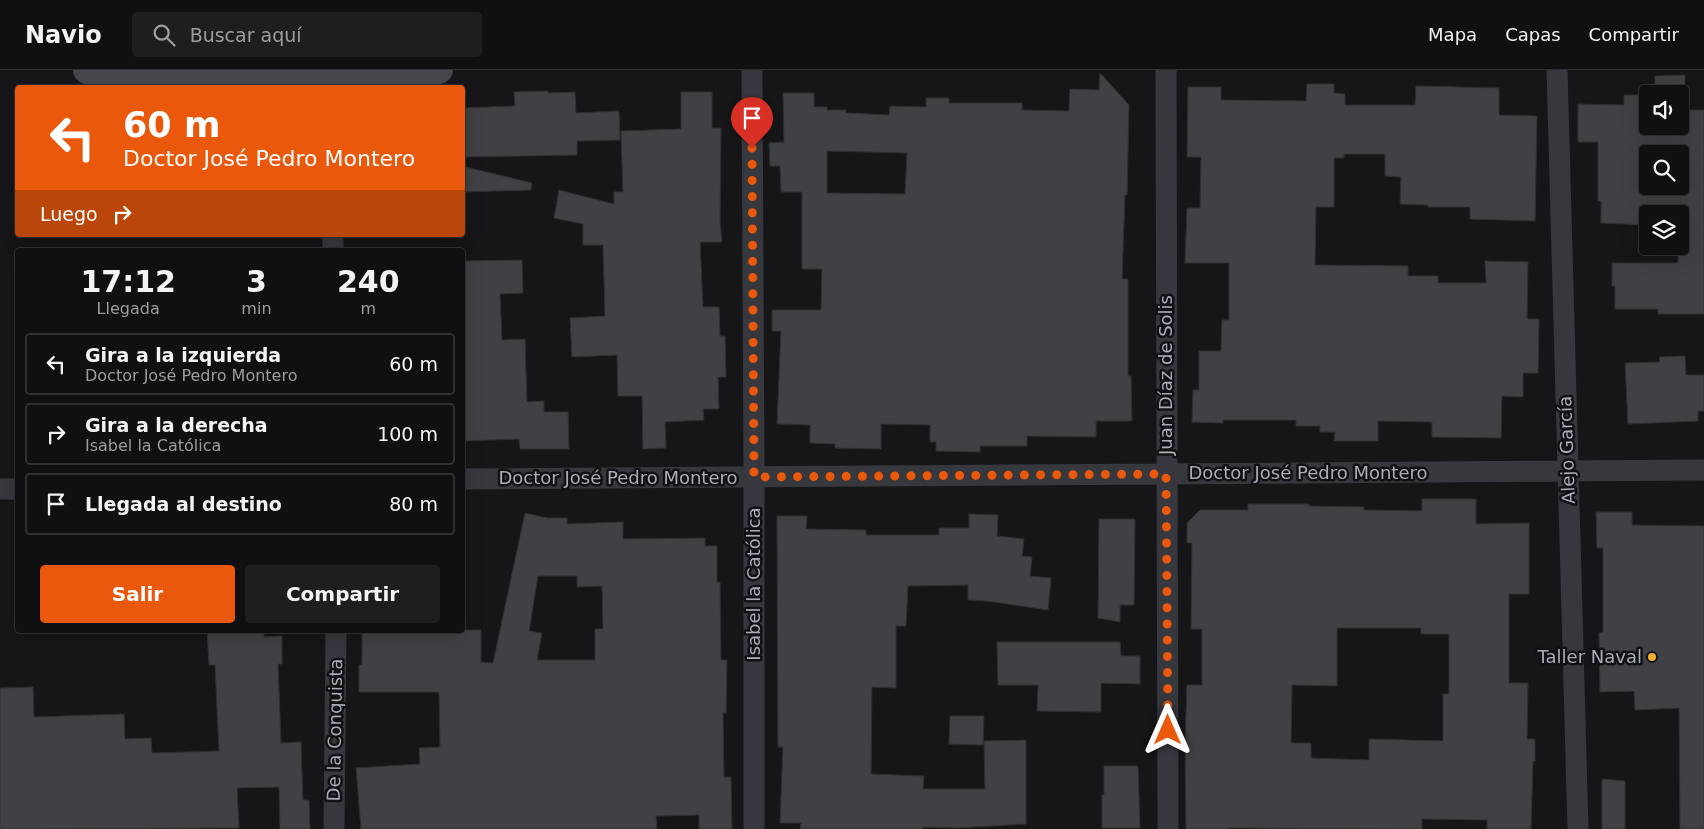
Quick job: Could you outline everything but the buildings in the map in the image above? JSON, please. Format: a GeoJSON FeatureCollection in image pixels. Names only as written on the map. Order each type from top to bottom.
{"type":"FeatureCollection","features":[{"type":"Feature","properties":{"kind":"street"},"geometry":{"type":"LineString","coordinates":[[87,70],[330,77],[439,70]]}},
{"type":"Feature","properties":{"kind":"street","name":"Isabel la Católica"},"geometry":{"type":"LineString","coordinates":[[752,70],[754,829]]}},
{"type":"Feature","properties":{"kind":"street","name":"Juan Díaz de Solis"},"geometry":{"type":"LineString","coordinates":[[1166,70],[1168,829]]}},
{"type":"Feature","properties":{"kind":"street","name":"Alejo García"},"geometry":{"type":"LineString","coordinates":[[1557,70],[1578,829]]}},
{"type":"Feature","properties":{"kind":"street","name":"Doctor José Pedro Montero"},"geometry":{"type":"LineString","coordinates":[[465,479],[1704,470]]}},
{"type":"Feature","properties":{"kind":"street"},"geometry":{"type":"LineString","coordinates":[[0,489],[15,489]]}},
{"type":"Feature","properties":{"kind":"street","name":"De la Conquista"},"geometry":{"type":"LineString","coordinates":[[334,829],[336,633]]}},
{"type":"Feature","properties":{"kind":"place","name":"Taller Naval"},"geometry":{"type":"Point","coordinates":[1652,657]}},
{"type":"Feature","properties":{"kind":"route"},"geometry":{"type":"LineString","coordinates":[[752,148],[754,477],[1166,474],[1168,730]]}}]}
